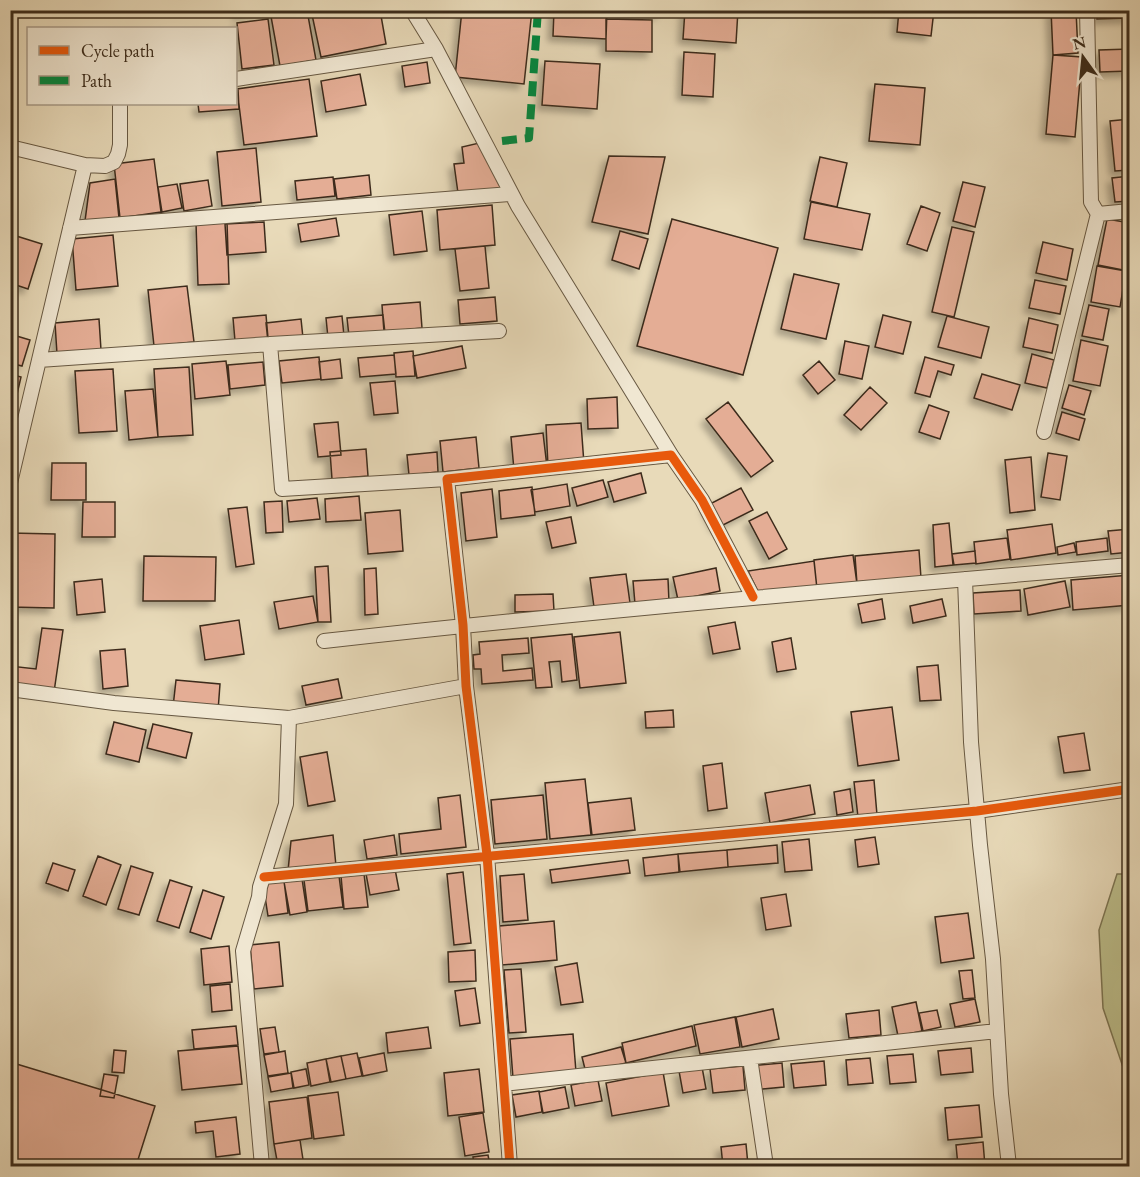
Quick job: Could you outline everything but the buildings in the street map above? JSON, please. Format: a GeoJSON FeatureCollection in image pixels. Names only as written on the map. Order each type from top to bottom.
{"type":"FeatureCollection","features":[{"type":"Feature","properties":{"kind":"street"},"geometry":{"type":"LineString","coordinates":[[412,10],[436,49],[511,194],[671,455],[702,500],[753,597]]}},
{"type":"Feature","properties":{"kind":"street"},"geometry":{"type":"LineString","coordinates":[[1044,432],[1098,214],[1091,202],[1087,10]]}},
{"type":"Feature","properties":{"kind":"street"},"geometry":{"type":"LineString","coordinates":[[237,79],[436,49]]}},
{"type":"Feature","properties":{"kind":"street"},"geometry":{"type":"LineString","coordinates":[[10,147],[85,165],[105,166],[114,162],[118,154],[120,105]]}},
{"type":"Feature","properties":{"kind":"street"},"geometry":{"type":"LineString","coordinates":[[10,483],[85,165]]}},
{"type":"Feature","properties":{"kind":"street"},"geometry":{"type":"LineString","coordinates":[[70,228],[511,194]]}},
{"type":"Feature","properties":{"kind":"street"},"geometry":{"type":"LineString","coordinates":[[1098,214],[1130,211]]}},
{"type":"Feature","properties":{"kind":"street"},"geometry":{"type":"LineString","coordinates":[[39,360],[499,331]]}},
{"type":"Feature","properties":{"kind":"street"},"geometry":{"type":"LineString","coordinates":[[270,344],[282,489],[447,479],[671,455]]}},
{"type":"Feature","properties":{"kind":"street"},"geometry":{"type":"LineString","coordinates":[[447,479],[463,625],[466,686],[488,855],[510,1167]]}},
{"type":"Feature","properties":{"kind":"street"},"geometry":{"type":"LineString","coordinates":[[324,640],[753,597],[1130,565]]}},
{"type":"Feature","properties":{"kind":"street"},"geometry":{"type":"LineString","coordinates":[[965,579],[971,742],[993,959],[1000,1094],[1009,1167]]}},
{"type":"Feature","properties":{"kind":"street"},"geometry":{"type":"LineString","coordinates":[[10,689],[114,703],[289,718],[466,686]]}},
{"type":"Feature","properties":{"kind":"street"},"geometry":{"type":"LineString","coordinates":[[262,1167],[243,951],[286,804],[289,718]]}},
{"type":"Feature","properties":{"kind":"street"},"geometry":{"type":"LineString","coordinates":[[264,877],[977,811],[1130,789]]}},
{"type":"Feature","properties":{"kind":"street"},"geometry":{"type":"LineString","coordinates":[[504,1084],[997,1031]]}},
{"type":"Feature","properties":{"kind":"street"},"geometry":{"type":"LineString","coordinates":[[750,1058],[766,1167]]}},
{"type":"Feature","properties":{"kind":"green space"},"geometry":{"type":"Polygon","coordinates":[[[1117,874],[1129,874],[1129,1085],[1103,1008],[1099,930],[1117,874]]]}},
{"type":"Feature","properties":{"kind":"marked path"},"geometry":{"type":"LineString","coordinates":[[502,141],[529,138],[538,10]]}},
{"type":"Feature","properties":{"kind":"cycle path"},"geometry":{"type":"LineString","coordinates":[[510,1166],[487,855],[466,686],[463,625],[447,479],[671,455],[702,500],[753,597]]}},
{"type":"Feature","properties":{"kind":"cycle path"},"geometry":{"type":"LineString","coordinates":[[264,877],[977,811],[1130,789]]}}]}
